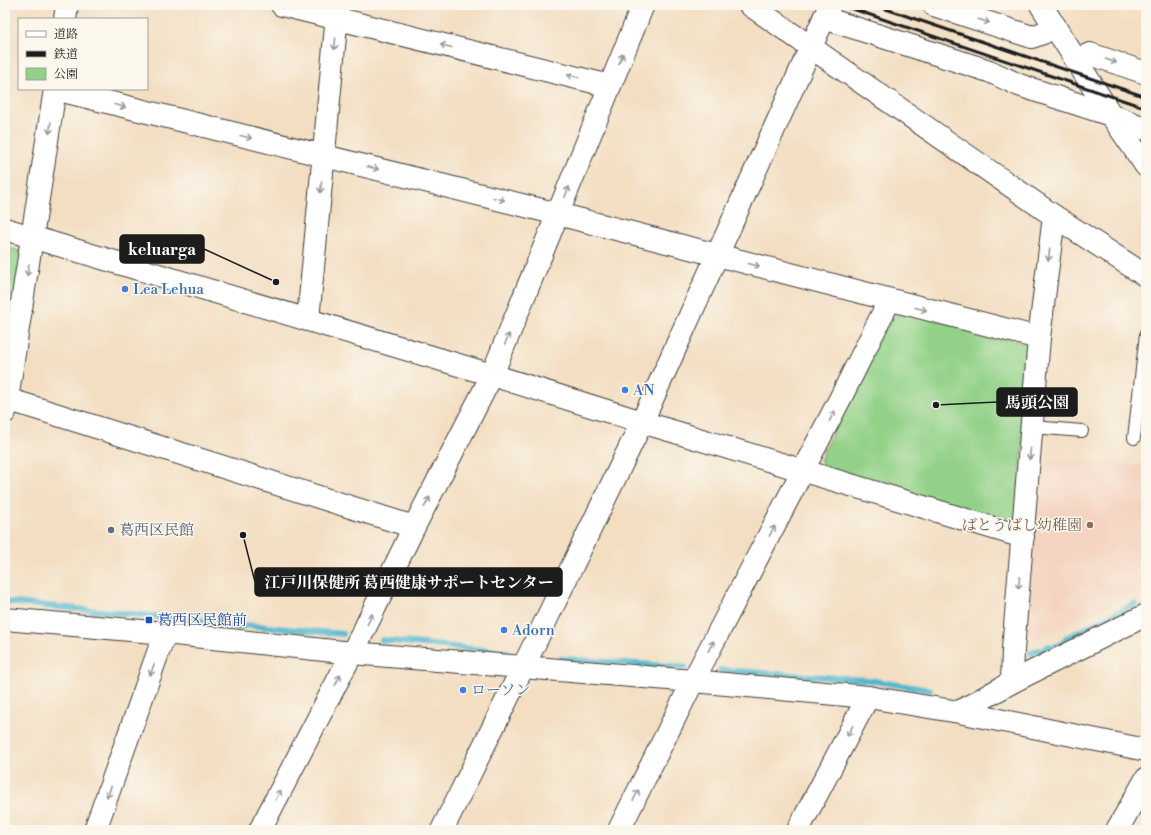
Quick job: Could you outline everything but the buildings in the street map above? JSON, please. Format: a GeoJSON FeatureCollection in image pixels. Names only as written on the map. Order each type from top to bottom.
{"type":"FeatureCollection","features":[{"type":"Feature","properties":{"kind":"street"},"geometry":{"type":"LineString","coordinates":[[65,18],[67,5]]}},
{"type":"Feature","properties":{"kind":"street"},"geometry":{"type":"LineString","coordinates":[[282,5],[338,12],[610,86]]}},
{"type":"Feature","properties":{"kind":"street"},"geometry":{"type":"LineString","coordinates":[[260,830],[352,654],[414,527],[492,375],[643,5]]}},
{"type":"Feature","properties":{"kind":"street"},"geometry":{"type":"LineString","coordinates":[[750,5],[1054,216],[1146,276]]}},
{"type":"Feature","properties":{"kind":"street"},"geometry":{"type":"LineString","coordinates":[[934,5],[1032,37],[1055,26]]}},
{"type":"Feature","properties":{"kind":"street"},"geometry":{"type":"LineString","coordinates":[[1041,5],[1111,115],[1146,166]]}},
{"type":"Feature","properties":{"kind":"street"},"geometry":{"type":"LineString","coordinates":[[442,830],[642,422],[827,11],[989,71],[1019,85],[1111,115],[1146,129]]}},
{"type":"Feature","properties":{"kind":"street"},"geometry":{"type":"LineString","coordinates":[[308,320],[338,12]]}},
{"type":"Feature","properties":{"kind":"street"},"geometry":{"type":"LineString","coordinates":[[1076,60],[1090,54],[1146,73]]}},
{"type":"Feature","properties":{"kind":"street"},"geometry":{"type":"LineString","coordinates":[[55,90],[6,406],[414,527]]}},
{"type":"Feature","properties":{"kind":"street"},"geometry":{"type":"LineString","coordinates":[[59,90],[558,214],[889,301],[1039,338]]}},
{"type":"Feature","properties":{"kind":"street"},"geometry":{"type":"LineString","coordinates":[[1012,682],[1013,650],[1033,427],[1039,338],[1054,216]]}},
{"type":"Feature","properties":{"kind":"street"},"geometry":{"type":"LineString","coordinates":[[5,229],[492,375],[1023,537]]}},
{"type":"Feature","properties":{"kind":"street"},"geometry":{"type":"LineString","coordinates":[[618,830],[693,681],[804,470],[889,301]]}},
{"type":"Feature","properties":{"kind":"street"},"geometry":{"type":"LineString","coordinates":[[959,712],[1012,682],[1146,615]]}},
{"type":"Feature","properties":{"kind":"street"},"geometry":{"type":"LineString","coordinates":[[5,620],[165,633],[352,654],[693,681],[868,697],[959,712],[1146,750]]}},
{"type":"Feature","properties":{"kind":"street"},"geometry":{"type":"LineString","coordinates":[[95,830],[165,633]]}},
{"type":"Feature","properties":{"kind":"street"},"geometry":{"type":"LineString","coordinates":[[798,830],[868,697]]}},
{"type":"Feature","properties":{"kind":"street"},"geometry":{"type":"LineString","coordinates":[[1117,830],[1146,779]]}},
{"type":"Feature","properties":{"kind":"lane"},"geometry":{"type":"LineString","coordinates":[[1134,438],[1146,334]]}},
{"type":"Feature","properties":{"kind":"lane"},"geometry":{"type":"LineString","coordinates":[[1033,427],[1082,431]]}},
{"type":"Feature","properties":{"kind":"shaded area","name":"ばとうばし幼稚園"},"geometry":{"type":"Polygon","coordinates":[[[1040,459],[1146,466],[1146,585],[1037,640],[1024,633],[1040,459]]]}},
{"type":"Feature","properties":{"kind":"green space"},"geometry":{"type":"Polygon","coordinates":[[[5,247],[24,252],[5,373],[5,247]]]}},
{"type":"Feature","properties":{"kind":"green space"},"geometry":{"type":"Polygon","coordinates":[[[897,310],[1027,344],[1031,351],[1016,523],[1009,526],[822,469],[821,458],[886,314],[897,310]]]}},
{"type":"Feature","properties":{"kind":"waterway"},"geometry":{"type":"LineString","coordinates":[[5,602],[225,623],[236,627],[243,627],[246,625],[343,634]]}},
{"type":"Feature","properties":{"kind":"waterway"},"geometry":{"type":"LineString","coordinates":[[1031,653],[1037,650],[1042,651],[1048,646],[1054,647],[1064,643],[1066,638],[1135,604]]}},
{"type":"Feature","properties":{"kind":"waterway"},"geometry":{"type":"LineString","coordinates":[[382,640],[506,652]]}},
{"type":"Feature","properties":{"kind":"waterway"},"geometry":{"type":"LineString","coordinates":[[561,659],[685,667]]}},
{"type":"Feature","properties":{"kind":"waterway"},"geometry":{"type":"LineString","coordinates":[[720,670],[869,680],[930,690]]}},
{"type":"Feature","properties":{"kind":"railway"},"geometry":{"type":"LineString","coordinates":[[841,5],[1146,108]]}},
{"type":"Feature","properties":{"kind":"railway"},"geometry":{"type":"LineString","coordinates":[[874,5],[1146,97]]}},
{"type":"Feature","properties":{"kind":"place","name":"keluarga"},"geometry":{"type":"Point","coordinates":[276,282]}},
{"type":"Feature","properties":{"kind":"place","name":"Lea Lehua"},"geometry":{"type":"Point","coordinates":[125,289]}},
{"type":"Feature","properties":{"kind":"place","name":"AN"},"geometry":{"type":"Point","coordinates":[625,390]}},
{"type":"Feature","properties":{"kind":"place","name":"馬頭公園"},"geometry":{"type":"Point","coordinates":[936,405]}},
{"type":"Feature","properties":{"kind":"place","name":"ばとうばし幼稚園"},"geometry":{"type":"Point","coordinates":[1090,525]}},
{"type":"Feature","properties":{"kind":"place","name":"葛西区民館"},"geometry":{"type":"Point","coordinates":[111,530]}},
{"type":"Feature","properties":{"kind":"place","name":"江戸川保健所 葛西健康サポートセンター"},"geometry":{"type":"Point","coordinates":[243,535]}},
{"type":"Feature","properties":{"kind":"place","name":"葛西区民館前"},"geometry":{"type":"Point","coordinates":[149,620]}},
{"type":"Feature","properties":{"kind":"place","name":"Adorn"},"geometry":{"type":"Point","coordinates":[504,630]}},
{"type":"Feature","properties":{"kind":"place","name":"ローソン"},"geometry":{"type":"Point","coordinates":[463,690]}}]}
